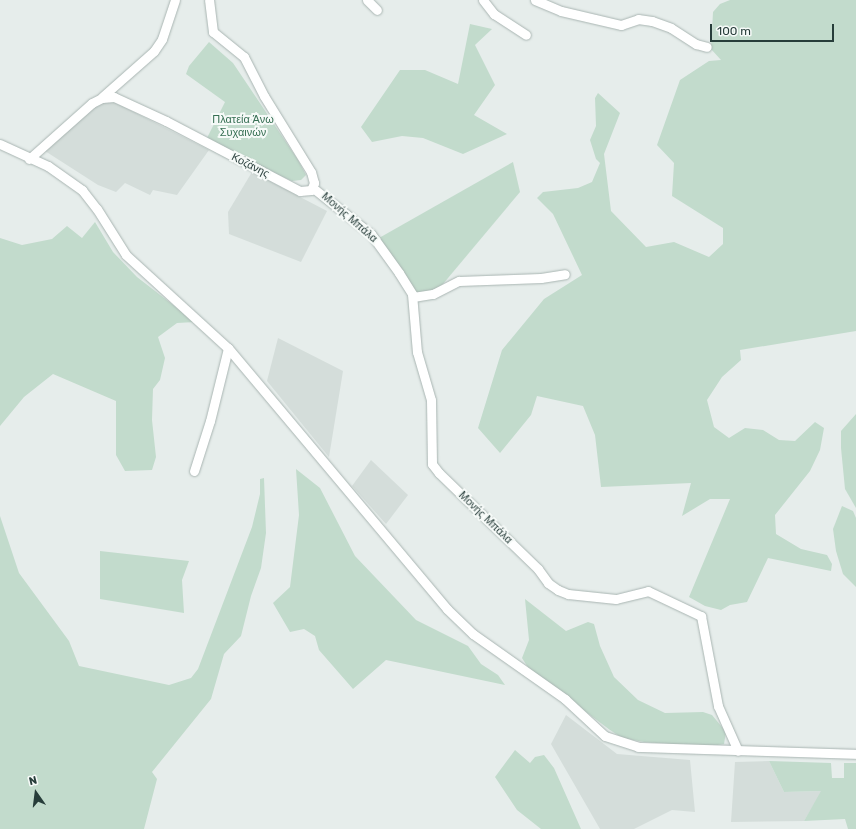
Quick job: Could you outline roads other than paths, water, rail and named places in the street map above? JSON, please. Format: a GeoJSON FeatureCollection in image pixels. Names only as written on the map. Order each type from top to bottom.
{"type":"FeatureCollection","features":[{"type":"Feature","properties":{"kind":"street"},"geometry":{"type":"LineString","coordinates":[[29,159],[89,105],[99,99],[138,67],[154,51],[162,39],[175,0]]}},
{"type":"Feature","properties":{"kind":"street"},"geometry":{"type":"LineString","coordinates":[[209,0],[213,32],[244,57],[264,96],[311,172],[313,188]]}},
{"type":"Feature","properties":{"kind":"street"},"geometry":{"type":"LineString","coordinates":[[367,0],[377,10]]}},
{"type":"Feature","properties":{"kind":"street"},"geometry":{"type":"LineString","coordinates":[[483,0],[494,14],[526,35]]}},
{"type":"Feature","properties":{"kind":"street"},"geometry":{"type":"LineString","coordinates":[[535,0],[561,11],[621,25],[638,19],[652,21],[671,28],[696,44],[706,47]]}},
{"type":"Feature","properties":{"kind":"street","name":"Κοζάνης"},"geometry":{"type":"LineString","coordinates":[[99,99],[121,98],[300,191],[308,192],[313,188]]}},
{"type":"Feature","properties":{"kind":"street"},"geometry":{"type":"LineString","coordinates":[[0,144],[60,173],[82,190],[97,209],[126,255],[228,348],[413,571],[470,631],[565,699],[605,736],[638,747],[856,754]]}},
{"type":"Feature","properties":{"kind":"street","name":"Μονής Μπάλα"},"geometry":{"type":"LineString","coordinates":[[313,188],[371,234],[399,273],[413,297],[417,352],[431,400],[432,464],[439,473],[538,569],[548,583],[558,590],[568,594],[616,599],[648,591],[701,616],[718,706],[738,751]]}},
{"type":"Feature","properties":{"kind":"street"},"geometry":{"type":"LineString","coordinates":[[413,297],[433,294],[459,281],[541,278],[565,274]]}},
{"type":"Feature","properties":{"kind":"street"},"geometry":{"type":"LineString","coordinates":[[194,471],[210,421],[228,348]]}},
{"type":"Feature","properties":{"kind":"park label","name":"Πλατεία Άνω Συχαινών"},"geometry":{"type":"Point","coordinates":[243,127]}}]}
